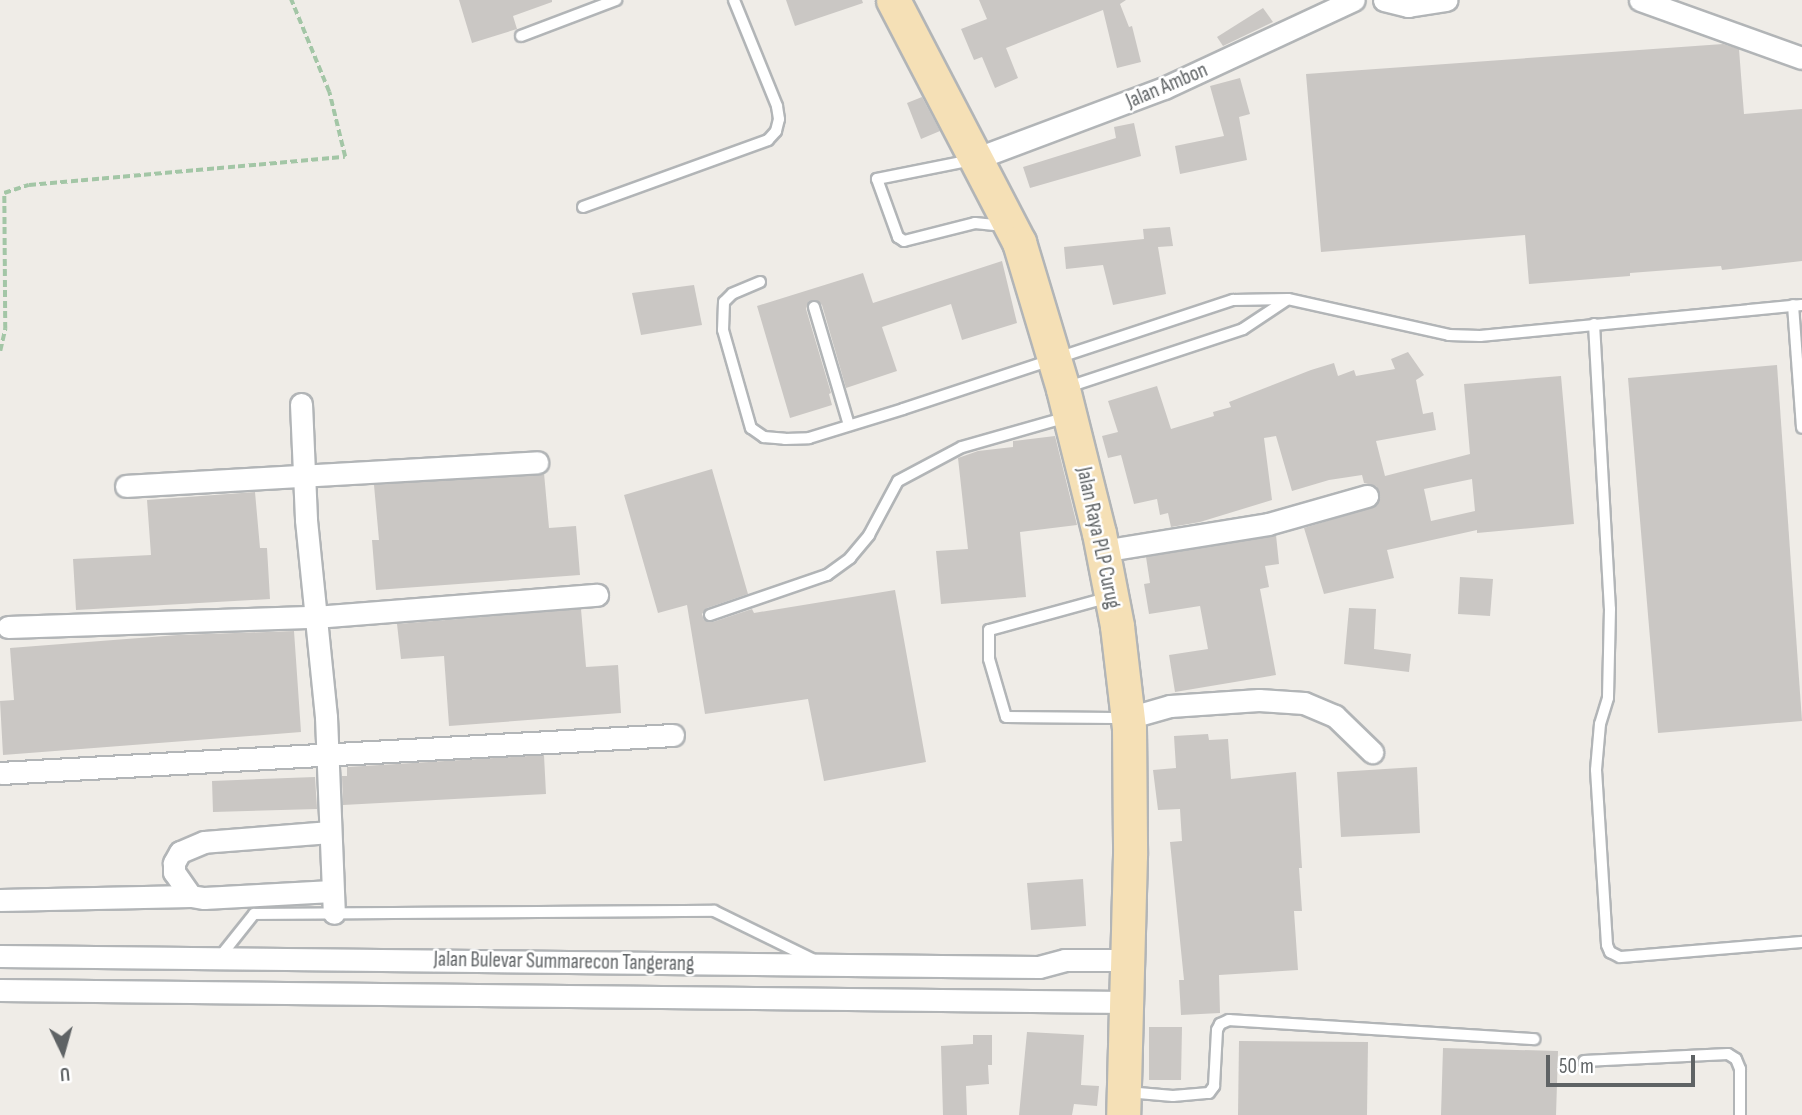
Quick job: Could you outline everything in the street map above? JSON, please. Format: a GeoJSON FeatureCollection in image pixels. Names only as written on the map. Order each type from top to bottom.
{"type":"FeatureCollection","features":[{"type":"Feature","properties":{"kind":"main road","name":"Jalan Raya PLP Curug"},"geometry":{"type":"LineString","coordinates":[[893,0],[1013,232],[1062,388],[1102,551],[1129,723],[1123,1103]]}},
{"type":"Feature","properties":{"kind":"street","name":"Jalan Ambon"},"geometry":{"type":"LineString","coordinates":[[975,159],[1164,89],[1354,0]]}},
{"type":"Feature","properties":{"kind":"street"},"geometry":{"type":"LineString","coordinates":[[1384,0],[1408,6],[1447,0]]}},
{"type":"Feature","properties":{"kind":"street"},"geometry":{"type":"LineString","coordinates":[[1640,0],[1802,58]]}},
{"type":"Feature","properties":{"kind":"street"},"geometry":{"type":"LineString","coordinates":[[301,404],[327,754],[334,914]]}},
{"type":"Feature","properties":{"kind":"street"},"geometry":{"type":"LineString","coordinates":[[126,486],[305,478],[537,462]]}},
{"type":"Feature","properties":{"kind":"street"},"geometry":{"type":"LineString","coordinates":[[1102,551],[1268,524],[1367,496]]}},
{"type":"Feature","properties":{"kind":"street"},"geometry":{"type":"LineString","coordinates":[[8,627],[316,617],[597,595]]}},
{"type":"Feature","properties":{"kind":"street"},"geometry":{"type":"LineString","coordinates":[[1129,723],[1170,706],[1259,700],[1304,703],[1335,716],[1372,752]]}},
{"type":"Feature","properties":{"kind":"street"},"geometry":{"type":"LineString","coordinates":[[0,773],[673,735]]}},
{"type":"Feature","properties":{"kind":"street"},"geometry":{"type":"LineString","coordinates":[[191,896],[174,872],[174,863],[180,852],[188,847],[204,842],[330,832]]}},
{"type":"Feature","properties":{"kind":"street"},"geometry":{"type":"LineString","coordinates":[[0,900],[191,896],[204,898],[332,891]]}},
{"type":"Feature","properties":{"kind":"street","name":"Jalan Bulevar Summarecon Tangerang"},"geometry":{"type":"LineString","coordinates":[[0,956],[1039,968],[1065,960],[1127,960]]}},
{"type":"Feature","properties":{"kind":"street"},"geometry":{"type":"LineString","coordinates":[[85,957],[85,991]]}},
{"type":"Feature","properties":{"kind":"street"},"geometry":{"type":"LineString","coordinates":[[562,996],[563,962]]}},
{"type":"Feature","properties":{"kind":"street"},"geometry":{"type":"LineString","coordinates":[[1039,968],[1040,1001]]}},
{"type":"Feature","properties":{"kind":"street","name":"Jalan Bulevar Summarecon Tangerang"},"geometry":{"type":"LineString","coordinates":[[0,990],[1125,1002]]}},
{"type":"Feature","properties":{"kind":"lane"},"geometry":{"type":"LineString","coordinates":[[521,36],[617,0]]}},
{"type":"Feature","properties":{"kind":"lane"},"geometry":{"type":"LineString","coordinates":[[583,207],[768,140],[776,131],[779,120],[777,106],[734,0]]}},
{"type":"Feature","properties":{"kind":"lane"},"geometry":{"type":"LineString","coordinates":[[975,159],[877,178],[898,237],[904,241],[988,222],[1013,232]]}},
{"type":"Feature","properties":{"kind":"lane"},"geometry":{"type":"LineString","coordinates":[[760,282],[732,294],[722,311],[723,330],[751,428],[764,437],[785,439],[808,438],[849,425],[1062,388],[1243,329],[1288,299]]}},
{"type":"Feature","properties":{"kind":"lane"},"geometry":{"type":"LineString","coordinates":[[710,615],[827,575],[850,558],[869,536],[898,481],[1062,388],[1233,300],[1288,299],[1449,335],[1480,336],[1798,305],[1802,428]]}},
{"type":"Feature","properties":{"kind":"lane"},"geometry":{"type":"LineString","coordinates":[[814,307],[849,425]]}},
{"type":"Feature","properties":{"kind":"lane"},"geometry":{"type":"LineString","coordinates":[[1594,324],[1609,609],[1608,698],[1600,724],[1595,770],[1607,945],[1610,952],[1620,957],[1802,942]]}},
{"type":"Feature","properties":{"kind":"lane"},"geometry":{"type":"LineString","coordinates":[[1112,604],[1100,600],[989,630],[989,659],[1006,717],[1115,719],[1129,723]]}},
{"type":"Feature","properties":{"kind":"lane"},"geometry":{"type":"LineString","coordinates":[[219,958],[254,914],[714,911],[824,965]]}},
{"type":"Feature","properties":{"kind":"lane"},"geometry":{"type":"LineString","coordinates":[[1123,1103],[1209,1093],[1214,1086],[1217,1031],[1220,1024],[1229,1020],[1534,1039]]}},
{"type":"Feature","properties":{"kind":"lane"},"geometry":{"type":"LineString","coordinates":[[1584,1061],[1728,1054],[1736,1059],[1740,1069],[1740,1115]]}},
{"type":"Feature","properties":{"kind":"path"},"geometry":{"type":"LineString","coordinates":[[0,351],[5,329],[4,193],[29,185],[345,158],[329,92],[291,0]]}},
{"type":"Feature","properties":{"kind":"building"},"geometry":{"type":"Polygon","coordinates":[[[459,0],[552,2],[513,16],[517,29],[472,43],[459,0]]]}},
{"type":"Feature","properties":{"kind":"building"},"geometry":{"type":"Polygon","coordinates":[[[786,0],[862,0],[863,3],[795,26],[786,0]]]}},
{"type":"Feature","properties":{"kind":"building"},"geometry":{"type":"Polygon","coordinates":[[[979,0],[1126,0],[1120,4],[1129,27],[1132,26],[1141,62],[1117,68],[1103,10],[1006,48],[1018,78],[995,88],[982,57],[974,60],[961,29],[987,19],[979,0]]]}},
{"type":"Feature","properties":{"kind":"building"},"geometry":{"type":"Polygon","coordinates":[[[1263,8],[1273,22],[1223,46],[1217,37],[1263,8]]]}},
{"type":"Feature","properties":{"kind":"building"},"geometry":{"type":"Polygon","coordinates":[[[1723,44],[1739,49],[1744,114],[1802,109],[1802,261],[1722,270],[1721,266],[1630,273],[1630,276],[1529,284],[1525,235],[1321,252],[1306,74],[1723,44]]]}},
{"type":"Feature","properties":{"kind":"building"},"geometry":{"type":"Polygon","coordinates":[[[1240,78],[1250,114],[1239,117],[1247,160],[1180,174],[1175,146],[1224,136],[1210,86],[1240,78]]]}},
{"type":"Feature","properties":{"kind":"building"},"geometry":{"type":"Polygon","coordinates":[[[922,97],[940,131],[921,139],[907,103],[922,97]]]}},
{"type":"Feature","properties":{"kind":"building"},"geometry":{"type":"Polygon","coordinates":[[[1134,123],[1141,156],[1030,188],[1023,167],[1116,138],[1114,127],[1134,123]]]}},
{"type":"Feature","properties":{"kind":"building"},"geometry":{"type":"Polygon","coordinates":[[[1170,227],[1173,246],[1158,247],[1166,294],[1113,305],[1103,265],[1066,269],[1064,247],[1144,239],[1143,229],[1170,227]]]}},
{"type":"Feature","properties":{"kind":"building"},"geometry":{"type":"Polygon","coordinates":[[[1002,261],[1017,323],[962,340],[951,304],[882,327],[897,371],[846,388],[822,305],[816,300],[809,301],[806,309],[831,393],[832,405],[790,418],[757,306],[863,273],[873,303],[1002,261]]]}},
{"type":"Feature","properties":{"kind":"building"},"geometry":{"type":"Polygon","coordinates":[[[694,285],[702,325],[641,335],[632,293],[694,285]]]}},
{"type":"Feature","properties":{"kind":"building"},"geometry":{"type":"Polygon","coordinates":[[[1408,352],[1424,375],[1416,380],[1423,414],[1433,412],[1436,430],[1376,441],[1385,476],[1470,454],[1464,384],[1561,376],[1574,524],[1477,533],[1477,530],[1387,550],[1394,578],[1324,594],[1304,528],[1376,506],[1379,492],[1376,486],[1364,483],[1362,475],[1329,480],[1292,491],[1276,436],[1264,438],[1272,500],[1200,522],[1171,527],[1168,513],[1160,515],[1157,499],[1134,504],[1121,455],[1108,458],[1102,436],[1118,432],[1108,401],[1157,386],[1171,429],[1214,416],[1213,412],[1231,407],[1229,402],[1311,370],[1334,363],[1338,376],[1354,370],[1356,376],[1395,369],[1391,359],[1408,352]],[[1472,479],[1424,489],[1431,521],[1475,511],[1472,479]]]}},
{"type":"Feature","properties":{"kind":"building"},"geometry":{"type":"Polygon","coordinates":[[[1777,365],[1802,721],[1658,733],[1628,378],[1777,365]]]}},
{"type":"Feature","properties":{"kind":"building"},"geometry":{"type":"Polygon","coordinates":[[[1055,436],[1077,525],[1020,532],[1026,597],[941,604],[936,551],[968,549],[958,458],[978,451],[1013,447],[1013,441],[1055,436]]]}},
{"type":"Feature","properties":{"kind":"building"},"geometry":{"type":"Polygon","coordinates":[[[712,469],[748,594],[707,608],[702,614],[704,620],[713,622],[752,609],[754,613],[895,590],[926,762],[824,781],[808,699],[705,714],[687,605],[658,613],[624,495],[712,469]]]}},
{"type":"Feature","properties":{"kind":"building"},"geometry":{"type":"Polygon","coordinates":[[[544,473],[549,528],[576,526],[580,575],[376,590],[372,540],[379,540],[374,485],[544,473]]]}},
{"type":"Feature","properties":{"kind":"building"},"geometry":{"type":"Polygon","coordinates":[[[255,492],[260,548],[267,548],[270,599],[76,610],[73,559],[151,555],[147,500],[255,492]]]}},
{"type":"Feature","properties":{"kind":"building"},"geometry":{"type":"Polygon","coordinates":[[[1276,535],[1279,564],[1265,566],[1269,587],[1260,589],[1276,675],[1175,692],[1169,655],[1208,649],[1200,606],[1149,614],[1144,584],[1150,583],[1146,557],[1276,535]]]}},
{"type":"Feature","properties":{"kind":"building"},"geometry":{"type":"Polygon","coordinates":[[[1460,577],[1493,579],[1490,616],[1458,614],[1460,577]]]}},
{"type":"Feature","properties":{"kind":"building"},"geometry":{"type":"Polygon","coordinates":[[[1349,608],[1376,609],[1374,649],[1411,654],[1409,672],[1344,664],[1349,608]]]}},
{"type":"Feature","properties":{"kind":"building"},"geometry":{"type":"Polygon","coordinates":[[[581,609],[586,667],[618,665],[621,713],[449,726],[444,656],[401,659],[397,624],[581,609]]]}},
{"type":"Feature","properties":{"kind":"building"},"geometry":{"type":"Polygon","coordinates":[[[294,631],[301,732],[3,755],[0,701],[14,700],[10,648],[178,635],[294,631]]]}},
{"type":"Feature","properties":{"kind":"building"},"geometry":{"type":"Polygon","coordinates":[[[1208,734],[1209,740],[1228,739],[1231,779],[1296,772],[1302,868],[1299,868],[1302,911],[1294,911],[1298,970],[1219,975],[1220,1013],[1181,1015],[1179,980],[1184,980],[1170,842],[1182,841],[1180,809],[1158,810],[1153,770],[1176,768],[1174,736],[1208,734]]]}},
{"type":"Feature","properties":{"kind":"building"},"geometry":{"type":"Polygon","coordinates":[[[544,755],[546,794],[343,805],[342,776],[347,776],[347,767],[544,755]]]}},
{"type":"Feature","properties":{"kind":"building"},"geometry":{"type":"Polygon","coordinates":[[[1417,767],[1420,833],[1341,837],[1337,772],[1417,767]]]}},
{"type":"Feature","properties":{"kind":"building"},"geometry":{"type":"Polygon","coordinates":[[[315,777],[317,809],[213,812],[212,781],[315,777]]]}},
{"type":"Feature","properties":{"kind":"building"},"geometry":{"type":"Polygon","coordinates":[[[1083,879],[1086,926],[1031,930],[1027,883],[1083,879]]]}},
{"type":"Feature","properties":{"kind":"building"},"geometry":{"type":"Polygon","coordinates":[[[1149,1027],[1182,1027],[1181,1080],[1149,1080],[1149,1027]]]}},
{"type":"Feature","properties":{"kind":"building"},"geometry":{"type":"Polygon","coordinates":[[[1027,1032],[1084,1035],[1081,1085],[1099,1086],[1097,1106],[1074,1104],[1072,1115],[1019,1115],[1027,1032]]]}},
{"type":"Feature","properties":{"kind":"building"},"geometry":{"type":"Polygon","coordinates":[[[973,1035],[992,1035],[992,1065],[988,1065],[989,1084],[966,1086],[967,1115],[943,1115],[941,1046],[973,1044],[973,1035]]]}},
{"type":"Feature","properties":{"kind":"building"},"geometry":{"type":"Polygon","coordinates":[[[1239,1041],[1368,1042],[1367,1115],[1238,1115],[1239,1041]]]}},
{"type":"Feature","properties":{"kind":"building"},"geometry":{"type":"Polygon","coordinates":[[[1443,1048],[1558,1051],[1556,1115],[1441,1115],[1443,1048]]]}}]}
